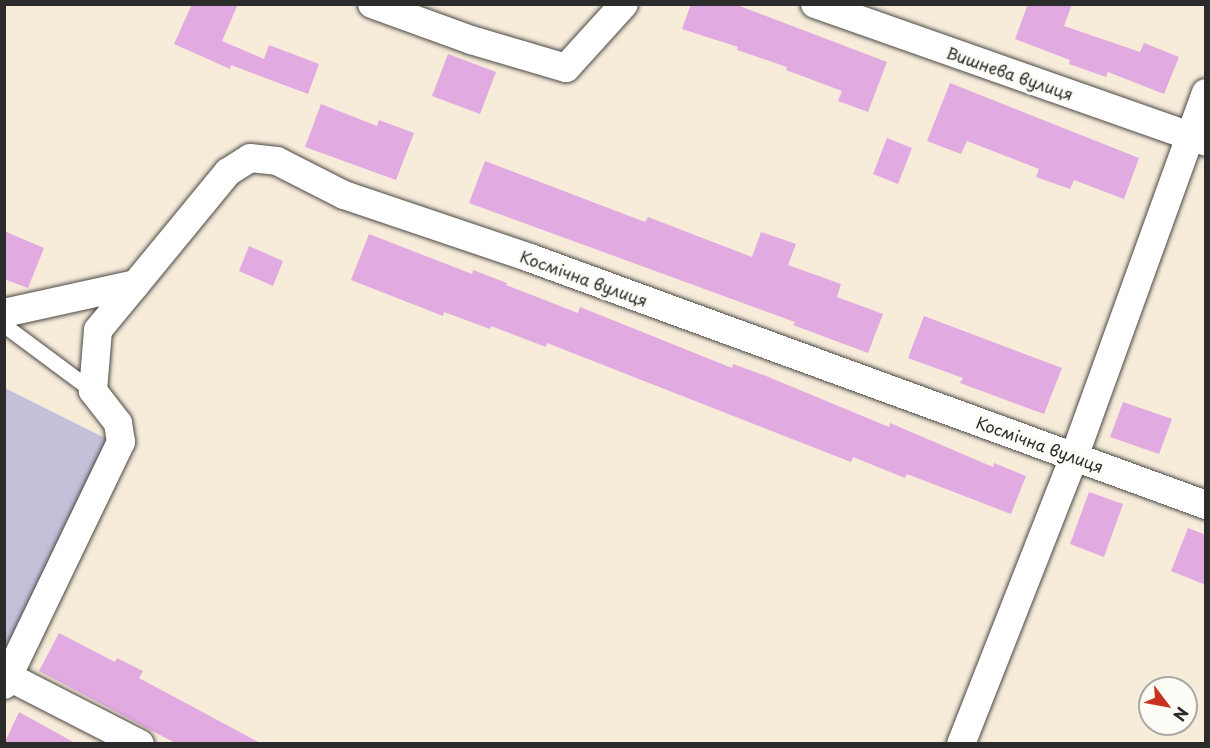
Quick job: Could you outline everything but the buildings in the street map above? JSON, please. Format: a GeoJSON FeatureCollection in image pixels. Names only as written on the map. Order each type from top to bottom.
{"type":"FeatureCollection","features":[{"type":"Feature","properties":{"kind":"street"},"geometry":{"type":"LineString","coordinates":[[372,4],[471,40],[566,68],[624,4]]}},
{"type":"Feature","properties":{"kind":"street","name":"Вишнева вулиця"},"geometry":{"type":"LineString","coordinates":[[815,4],[1198,139]]}},
{"type":"Feature","properties":{"kind":"street"},"geometry":{"type":"LineString","coordinates":[[961,744],[1198,139],[1206,93]]}},
{"type":"Feature","properties":{"kind":"street","name":"Космічна вулиця"},"geometry":{"type":"LineString","coordinates":[[93,392],[98,330],[228,172],[250,158],[277,161],[344,195],[530,258],[1206,504]]}},
{"type":"Feature","properties":{"kind":"street"},"geometry":{"type":"LineString","coordinates":[[4,313],[136,285]]}},
{"type":"Feature","properties":{"kind":"street"},"geometry":{"type":"LineString","coordinates":[[93,392],[118,423],[121,442],[7,681],[141,744]]}},
{"type":"Feature","properties":{"kind":"lane"},"geometry":{"type":"LineString","coordinates":[[4,325],[93,392]]}},
{"type":"Feature","properties":{"kind":"shaded area"},"geometry":{"type":"Polygon","coordinates":[[[5,388],[109,440],[5,656],[5,388]]]}}]}
